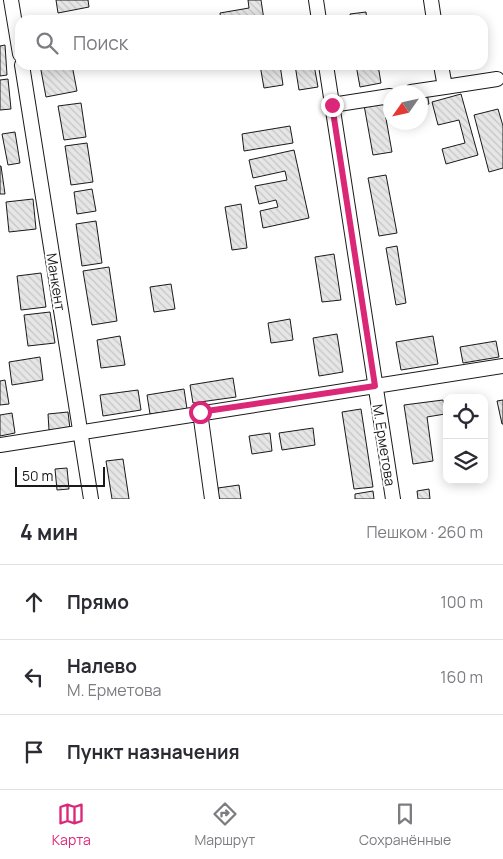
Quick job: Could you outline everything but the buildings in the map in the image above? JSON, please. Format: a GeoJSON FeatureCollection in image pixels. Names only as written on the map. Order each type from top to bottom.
{"type":"FeatureCollection","features":[{"type":"Feature","properties":{"kind":"street"},"geometry":{"type":"LineString","coordinates":[[11,0],[15,24]]}},
{"type":"Feature","properties":{"kind":"street"},"geometry":{"type":"LineString","coordinates":[[316,0],[318,15]]}},
{"type":"Feature","properties":{"kind":"street"},"geometry":{"type":"LineString","coordinates":[[431,0],[433,15]]}},
{"type":"Feature","properties":{"kind":"street","name":"Манкент"},"geometry":{"type":"LineString","coordinates":[[23,70],[91,499]]}},
{"type":"Feature","properties":{"kind":"street","name":"М. Ерметова"},"geometry":{"type":"LineString","coordinates":[[327,70],[393,499]]}},
{"type":"Feature","properties":{"kind":"street"},"geometry":{"type":"LineString","coordinates":[[442,70],[445,87]]}},
{"type":"Feature","properties":{"kind":"street"},"geometry":{"type":"LineString","coordinates":[[428,90],[497,79]]}},
{"type":"Feature","properties":{"kind":"street"},"geometry":{"type":"LineString","coordinates":[[332,105],[383,97]]}},
{"type":"Feature","properties":{"kind":"street"},"geometry":{"type":"LineString","coordinates":[[0,445],[200,412],[503,366]]}},
{"type":"Feature","properties":{"kind":"street"},"geometry":{"type":"LineString","coordinates":[[200,412],[212,499]]}},
{"type":"Feature","properties":{"kind":"route"},"geometry":{"type":"LineString","coordinates":[[200,412],[375,386],[332,105]]}}]}
